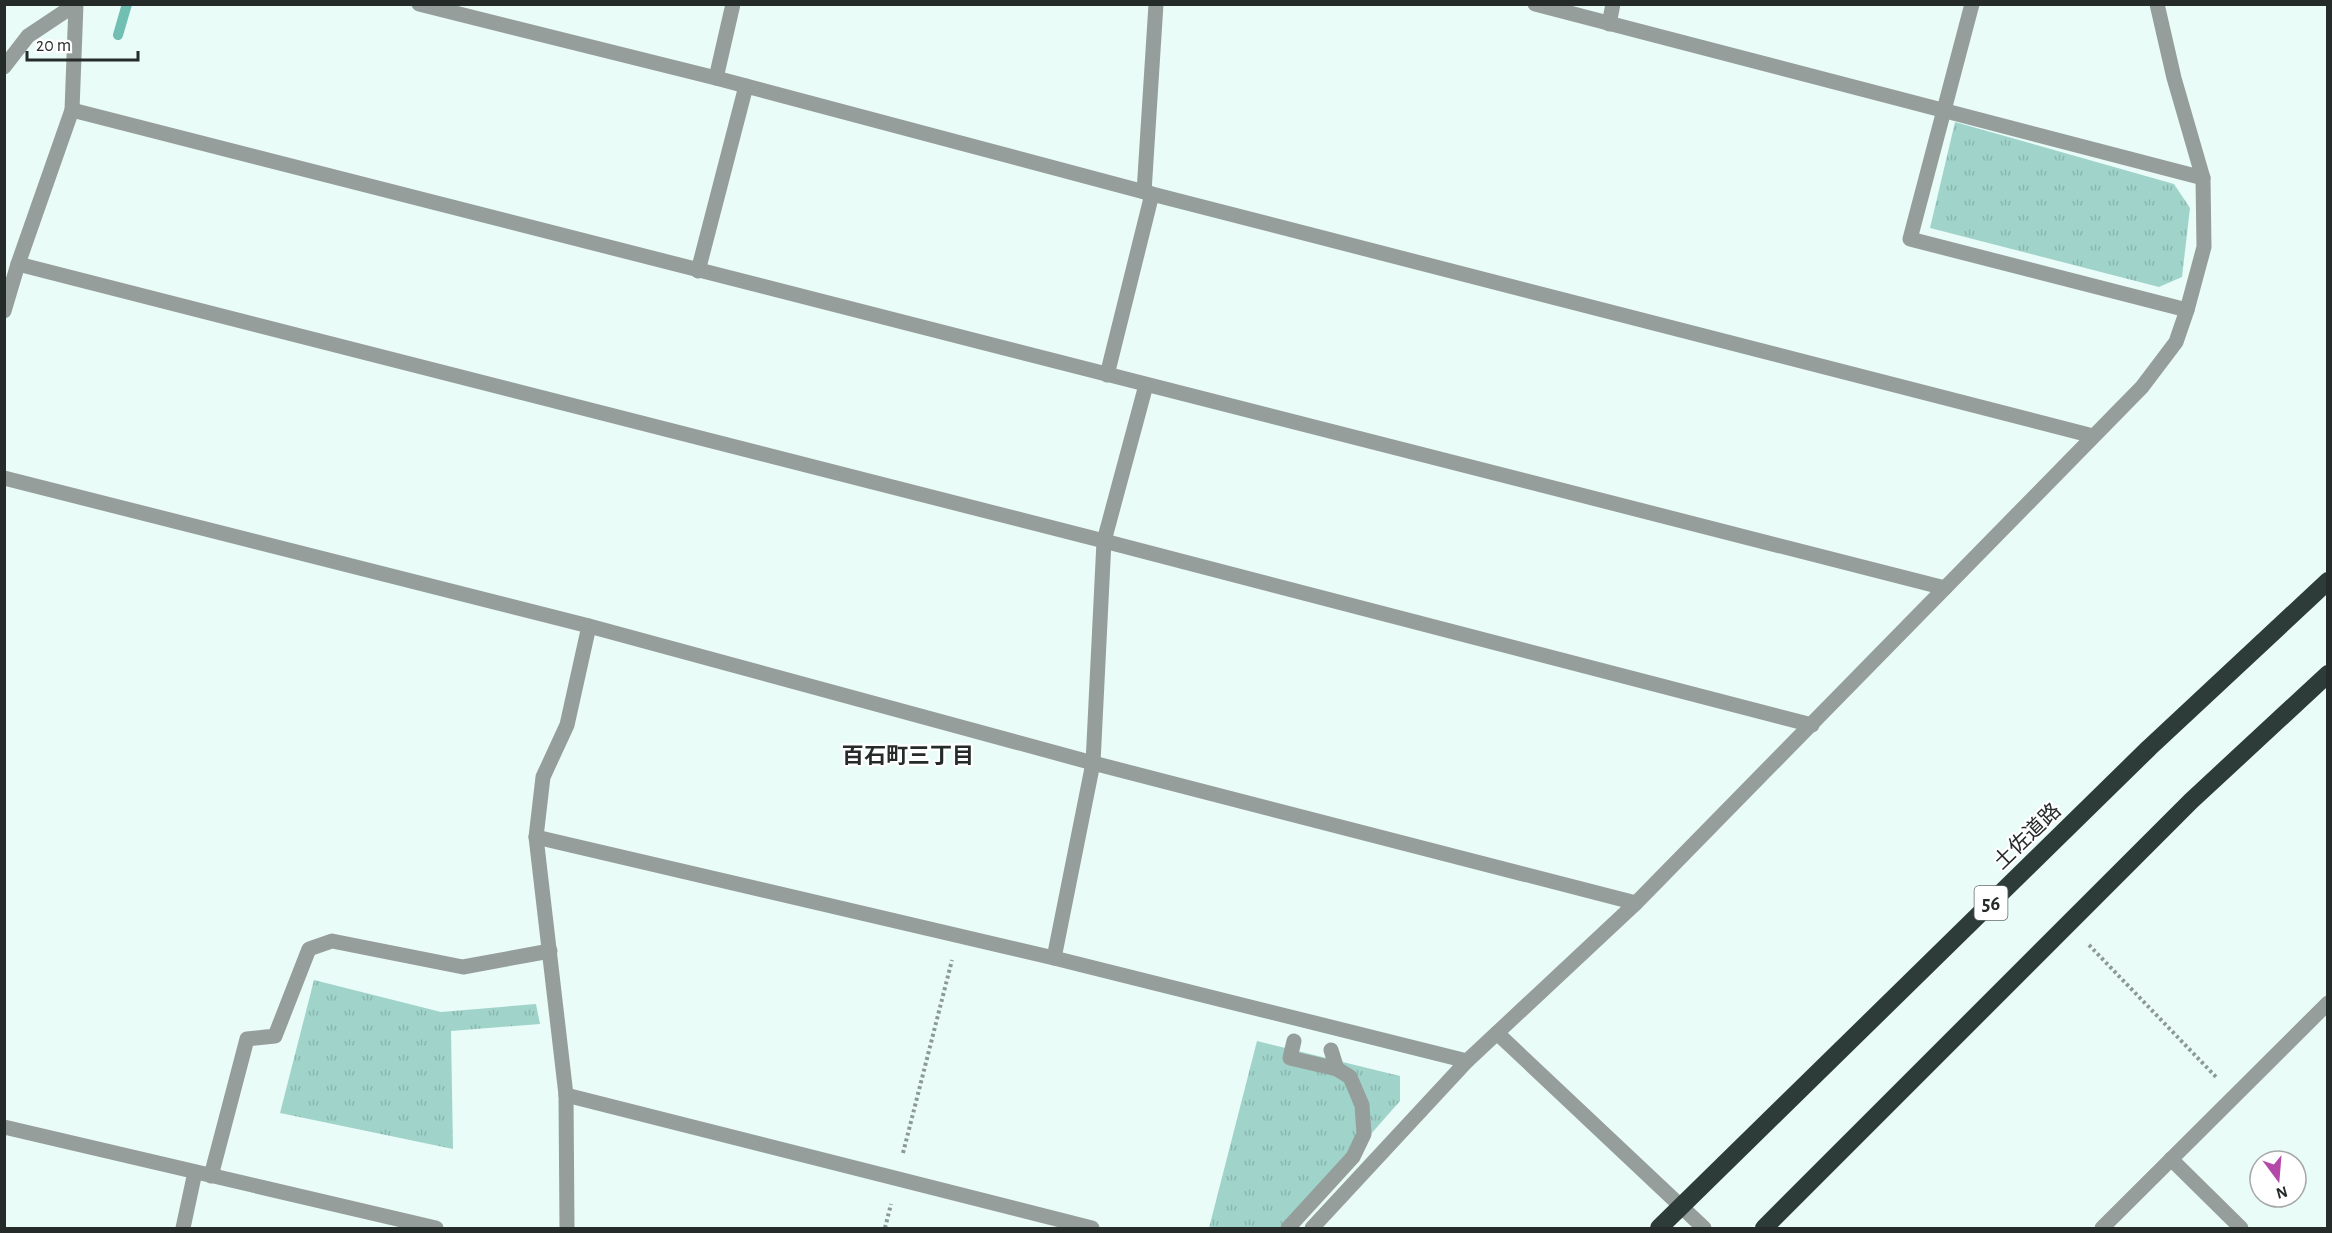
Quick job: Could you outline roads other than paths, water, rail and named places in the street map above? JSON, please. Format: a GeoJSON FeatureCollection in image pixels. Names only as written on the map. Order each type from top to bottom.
{"type":"FeatureCollection","features":[{"type":"Feature","properties":{"kind":"highway","name":"土佐道路"},"geometry":{"type":"LineString","coordinates":[[1659,1228],[2150,748],[2328,581]]}},
{"type":"Feature","properties":{"kind":"highway"},"geometry":{"type":"LineString","coordinates":[[1764,1228],[2191,801],[2328,674]]}},
{"type":"Feature","properties":{"kind":"street"},"geometry":{"type":"LineString","coordinates":[[4,67],[28,36],[76,4]]}},
{"type":"Feature","properties":{"kind":"street"},"geometry":{"type":"LineString","coordinates":[[4,311],[18,264],[72,110],[76,4]]}},
{"type":"Feature","properties":{"kind":"street"},"geometry":{"type":"LineString","coordinates":[[419,4],[716,78],[1148,193],[2093,436]]}},
{"type":"Feature","properties":{"kind":"street"},"geometry":{"type":"LineString","coordinates":[[716,78],[733,4]]}},
{"type":"Feature","properties":{"kind":"street"},"geometry":{"type":"LineString","coordinates":[[1107,375],[1148,193],[1156,4]]}},
{"type":"Feature","properties":{"kind":"street"},"geometry":{"type":"LineString","coordinates":[[1535,4],[2203,178]]}},
{"type":"Feature","properties":{"kind":"street"},"geometry":{"type":"LineString","coordinates":[[1609,24],[1613,4]]}},
{"type":"Feature","properties":{"kind":"street"},"geometry":{"type":"LineString","coordinates":[[1972,4],[1910,239],[2187,310]]}},
{"type":"Feature","properties":{"kind":"street"},"geometry":{"type":"LineString","coordinates":[[1312,1228],[1467,1061],[1636,903],[1812,726],[2142,387],[2176,342],[2204,247],[2203,178],[2174,78],[2157,4]]}},
{"type":"Feature","properties":{"kind":"street"},"geometry":{"type":"LineString","coordinates":[[698,271],[746,86]]}},
{"type":"Feature","properties":{"kind":"street"},"geometry":{"type":"LineString","coordinates":[[72,110],[1945,588]]}},
{"type":"Feature","properties":{"kind":"street"},"geometry":{"type":"LineString","coordinates":[[18,264],[1104,541],[1812,726]]}},
{"type":"Feature","properties":{"kind":"street"},"geometry":{"type":"LineString","coordinates":[[1054,958],[1094,764],[1104,541],[1146,385]]}},
{"type":"Feature","properties":{"kind":"street"},"geometry":{"type":"LineString","coordinates":[[4,478],[589,626],[1094,764],[1636,903]]}},
{"type":"Feature","properties":{"kind":"street"},"geometry":{"type":"LineString","coordinates":[[567,1228],[566,1095],[536,837],[543,777],[567,725],[589,626]]}},
{"type":"Feature","properties":{"kind":"street"},"geometry":{"type":"LineString","coordinates":[[536,837],[1054,958],[1467,1061]]}},
{"type":"Feature","properties":{"kind":"street"},"geometry":{"type":"LineString","coordinates":[[211,1176],[247,1039],[275,1036],[309,949],[332,941],[462,967],[550,951]]}},
{"type":"Feature","properties":{"kind":"street"},"geometry":{"type":"LineString","coordinates":[[2102,1228],[2328,1003]]}},
{"type":"Feature","properties":{"kind":"street"},"geometry":{"type":"LineString","coordinates":[[1497,1033],[1704,1228]]}},
{"type":"Feature","properties":{"kind":"street"},"geometry":{"type":"LineString","coordinates":[[1288,1228],[1353,1157],[1364,1134],[1362,1105],[1350,1077],[1337,1070],[1290,1058],[1294,1041]]}},
{"type":"Feature","properties":{"kind":"street"},"geometry":{"type":"LineString","coordinates":[[1331,1050],[1337,1070]]}},
{"type":"Feature","properties":{"kind":"street"},"geometry":{"type":"LineString","coordinates":[[566,1095],[1092,1228]]}},
{"type":"Feature","properties":{"kind":"street"},"geometry":{"type":"LineString","coordinates":[[4,1127],[436,1228]]}},
{"type":"Feature","properties":{"kind":"street"},"geometry":{"type":"LineString","coordinates":[[2172,1159],[2241,1228]]}},
{"type":"Feature","properties":{"kind":"street"},"geometry":{"type":"LineString","coordinates":[[183,1228],[195,1172]]}},
{"type":"Feature","properties":{"kind":"waterway"},"geometry":{"type":"LineString","coordinates":[[118,35],[127,4]]}},
{"type":"Feature","properties":{"kind":"district","name":"百石町三丁目"},"geometry":{"type":"Point","coordinates":[908,755]}}]}
